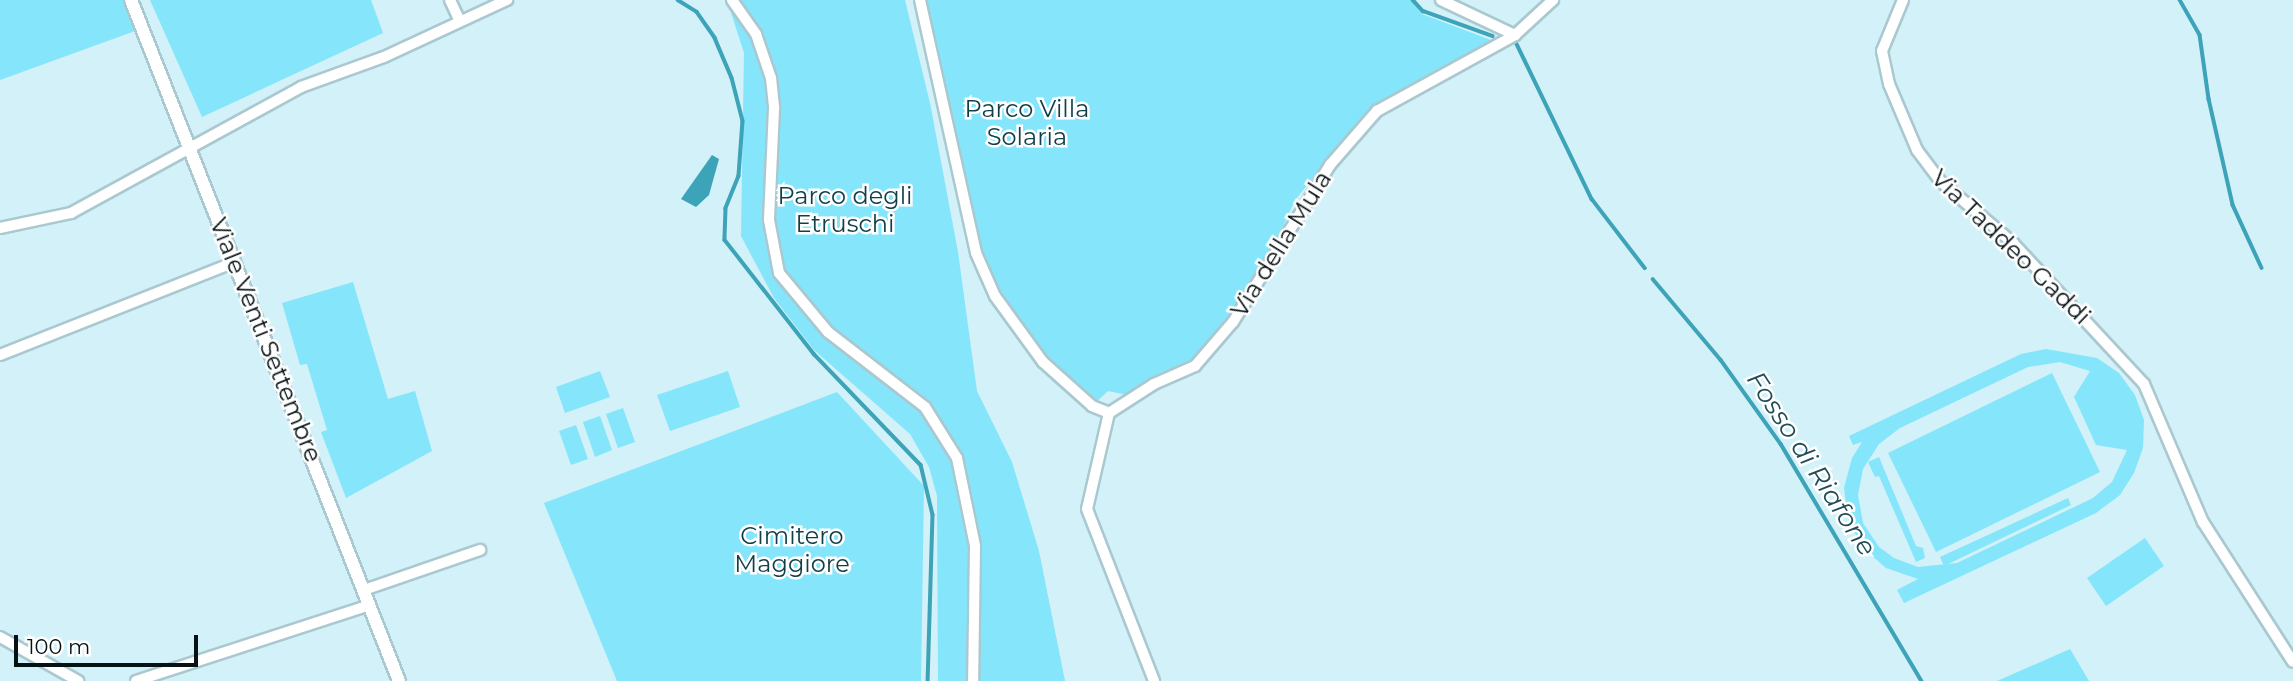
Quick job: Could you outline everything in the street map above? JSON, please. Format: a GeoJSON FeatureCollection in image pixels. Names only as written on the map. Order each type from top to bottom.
{"type":"FeatureCollection","features":[{"type":"Feature","properties":{"kind":"street","name":"Viale Venti Settembre"},"geometry":{"type":"LineString","coordinates":[[131,0],[399,681]]}},
{"type":"Feature","properties":{"kind":"street"},"geometry":{"type":"LineString","coordinates":[[450,0],[460,21]]}},
{"type":"Feature","properties":{"kind":"street"},"geometry":{"type":"LineString","coordinates":[[0,228],[71,214],[302,87],[384,57],[507,0]]}},
{"type":"Feature","properties":{"kind":"street"},"geometry":{"type":"LineString","coordinates":[[732,0],[756,34],[771,78],[774,109],[769,220],[779,272],[828,331],[925,407],[959,465],[975,547],[973,681]]}},
{"type":"Feature","properties":{"kind":"street"},"geometry":{"type":"LineString","coordinates":[[920,0],[970,231],[990,286],[1019,335],[1043,362],[1092,406],[1109,413],[1087,509],[1154,681]]}},
{"type":"Feature","properties":{"kind":"street"},"geometry":{"type":"LineString","coordinates":[[1441,0],[1515,35]]}},
{"type":"Feature","properties":{"kind":"street","name":"Via della Mula"},"geometry":{"type":"LineString","coordinates":[[1109,413],[1154,384],[1195,366],[1233,321],[1330,165],[1377,111],[1515,35],[1553,0]]}},
{"type":"Feature","properties":{"kind":"street","name":"Via Taddeo Gaddi"},"geometry":{"type":"LineString","coordinates":[[1903,0],[1882,51],[1889,84],[1917,150],[1940,181],[2013,243],[2144,384],[2203,522],[2293,662]]}},
{"type":"Feature","properties":{"kind":"street"},"geometry":{"type":"LineString","coordinates":[[0,355],[235,262]]}},
{"type":"Feature","properties":{"kind":"street"},"geometry":{"type":"LineString","coordinates":[[364,590],[480,550]]}},
{"type":"Feature","properties":{"kind":"street"},"geometry":{"type":"LineString","coordinates":[[136,681],[370,606]]}},
{"type":"Feature","properties":{"kind":"street"},"geometry":{"type":"LineString","coordinates":[[0,637],[78,681]]}},
{"type":"Feature","properties":{"kind":"green space"},"geometry":{"type":"Polygon","coordinates":[[[0,0],[123,0],[135,31],[0,80],[0,0]]]}},
{"type":"Feature","properties":{"kind":"green space"},"geometry":{"type":"Polygon","coordinates":[[[150,0],[371,0],[383,33],[202,117],[150,0]]]}},
{"type":"Feature","properties":{"kind":"green space","name":"Parco degli Etruschi"},"geometry":{"type":"Polygon","coordinates":[[[727,0],[905,0],[930,103],[958,252],[977,391],[1012,462],[1039,551],[1065,681],[938,681],[937,496],[929,467],[910,434],[814,350],[774,298],[741,236],[744,53],[727,0]]]}},
{"type":"Feature","properties":{"kind":"green space","name":"Parco Villa Solaria"},"geometry":{"type":"Polygon","coordinates":[[[920,0],[1411,0],[1422,14],[1496,42],[1371,107],[1295,200],[1266,264],[1230,320],[1190,365],[1132,396],[1108,391],[1092,406],[1019,335],[976,253],[920,0]]]}},
{"type":"Feature","properties":{"kind":"green space"},"geometry":{"type":"Polygon","coordinates":[[[353,282],[388,399],[415,391],[432,451],[346,498],[321,432],[327,430],[307,364],[300,365],[282,303],[353,282]]]}},
{"type":"Feature","properties":{"kind":"green space"},"geometry":{"type":"Polygon","coordinates":[[[2046,349],[2097,358],[2119,373],[2135,395],[2144,420],[2143,448],[2134,473],[2120,495],[2096,513],[1904,603],[1897,590],[1918,579],[1886,568],[1862,547],[1848,519],[1844,488],[1852,458],[1862,442],[1853,445],[1849,436],[2021,354],[2046,349]],[[2060,362],[2028,367],[1900,428],[1879,444],[1863,469],[1858,495],[1863,523],[1879,547],[1894,558],[1918,567],[1957,563],[2093,498],[2112,482],[2127,450],[2096,445],[2074,397],[2090,371],[2060,362]]]}},
{"type":"Feature","properties":{"kind":"green space"},"geometry":{"type":"Polygon","coordinates":[[[600,371],[610,397],[565,413],[556,387],[600,371]]]}},
{"type":"Feature","properties":{"kind":"green space"},"geometry":{"type":"Polygon","coordinates":[[[728,371],[740,407],[670,431],[657,395],[728,371]]]}},
{"type":"Feature","properties":{"kind":"green space"},"geometry":{"type":"Polygon","coordinates":[[[2052,373],[2100,472],[1936,552],[1888,453],[2052,373]]]}},
{"type":"Feature","properties":{"kind":"green space","name":"Cimitero Maggiore"},"geometry":{"type":"Polygon","coordinates":[[[837,392],[924,486],[921,681],[617,681],[544,503],[837,392]]]}},
{"type":"Feature","properties":{"kind":"green space"},"geometry":{"type":"Polygon","coordinates":[[[623,408],[635,442],[618,448],[606,414],[623,408]]]}},
{"type":"Feature","properties":{"kind":"green space"},"geometry":{"type":"Polygon","coordinates":[[[600,416],[612,450],[595,457],[583,422],[600,416]]]}},
{"type":"Feature","properties":{"kind":"green space"},"geometry":{"type":"Polygon","coordinates":[[[576,425],[588,459],[571,465],[559,431],[576,425]]]}},
{"type":"Feature","properties":{"kind":"green space"},"geometry":{"type":"Polygon","coordinates":[[[1879,457],[1916,546],[1923,548],[1925,558],[1916,562],[1879,476],[1875,477],[1868,462],[1879,457]]]}},
{"type":"Feature","properties":{"kind":"green space"},"geometry":{"type":"Polygon","coordinates":[[[2068,498],[2071,505],[1944,566],[1940,557],[2068,498]]]}},
{"type":"Feature","properties":{"kind":"green space"},"geometry":{"type":"Polygon","coordinates":[[[2145,538],[2164,566],[2106,606],[2087,578],[2145,538]]]}},
{"type":"Feature","properties":{"kind":"green space"},"geometry":{"type":"Polygon","coordinates":[[[2070,649],[2089,681],[1997,681],[2070,649]]]}},
{"type":"Feature","properties":{"kind":"shaded area"},"geometry":{"type":"Polygon","coordinates":[[[712,155],[719,159],[709,195],[696,207],[681,199],[712,155]]]}},
{"type":"Feature","properties":{"kind":"waterway"},"geometry":{"type":"LineString","coordinates":[[678,0],[697,12],[715,38],[732,78],[743,121],[739,176],[726,209],[725,240],[814,354],[921,465],[933,515],[928,681]]}},
{"type":"Feature","properties":{"kind":"waterway","name":"Fosso di Riafone"},"geometry":{"type":"LineString","coordinates":[[1413,0],[1423,11],[1493,36]]}},
{"type":"Feature","properties":{"kind":"waterway"},"geometry":{"type":"LineString","coordinates":[[2180,0],[2200,35],[2209,99],[2233,205],[2262,268]]}},
{"type":"Feature","properties":{"kind":"waterway","name":"Fosso di Riafone"},"geometry":{"type":"LineString","coordinates":[[1515,40],[1592,199],[1645,268]]}},
{"type":"Feature","properties":{"kind":"waterway","name":"Fosso di Riafone"},"geometry":{"type":"LineString","coordinates":[[1653,279],[1721,360],[1781,444],[1922,681]]}}]}
